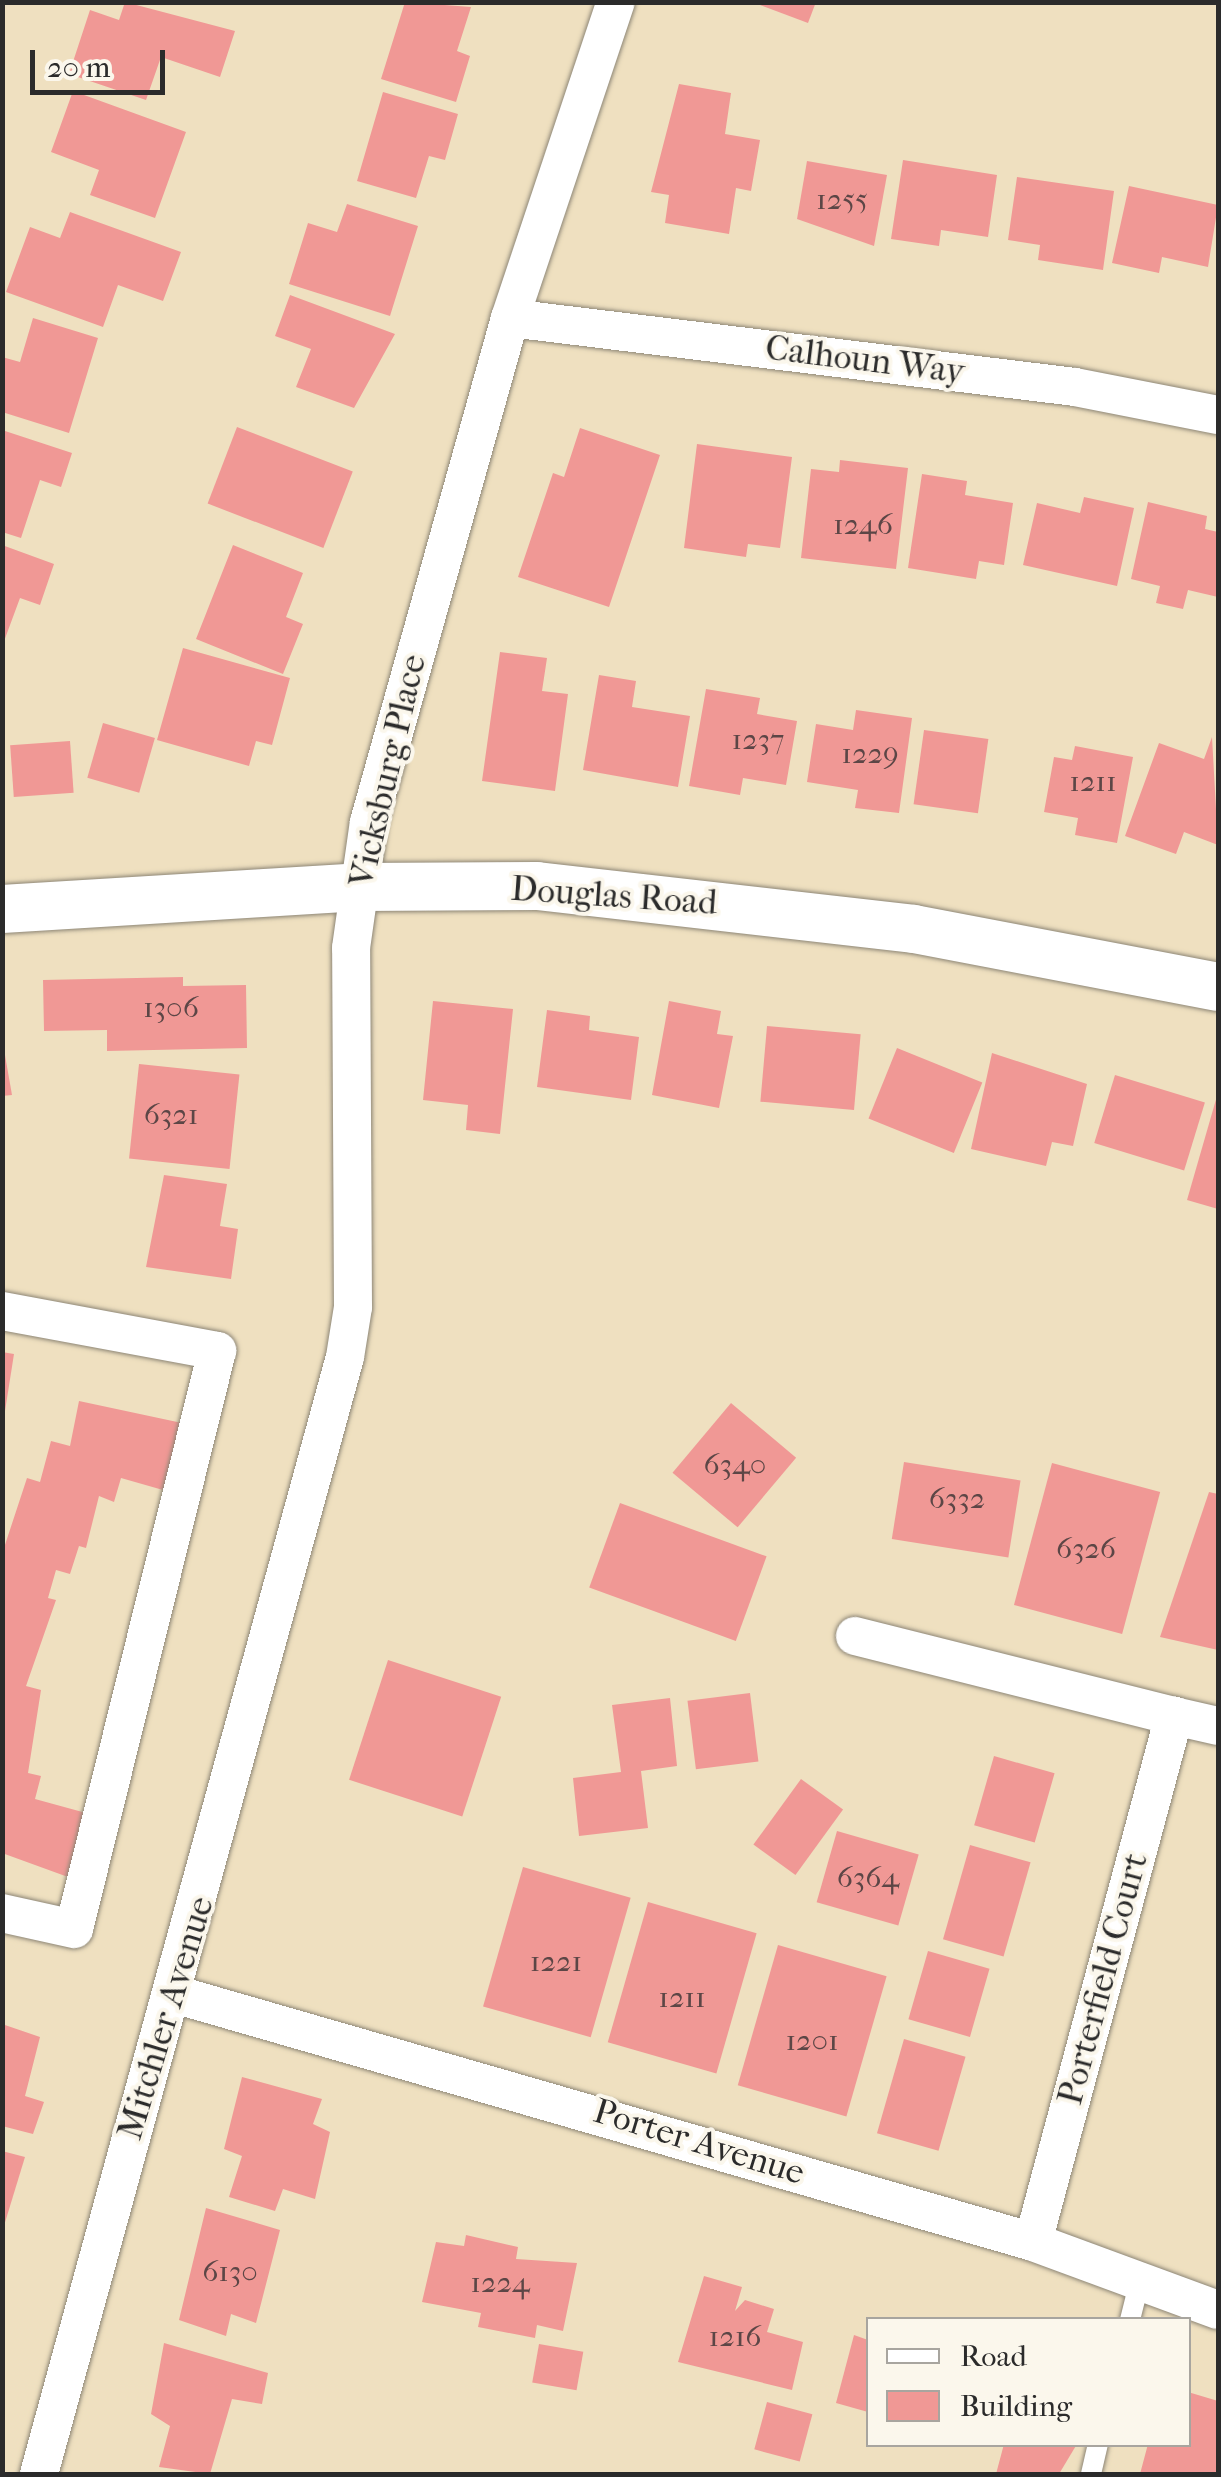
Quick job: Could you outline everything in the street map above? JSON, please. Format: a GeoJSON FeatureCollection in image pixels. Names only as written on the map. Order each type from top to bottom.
{"type":"FeatureCollection","features":[{"type":"Feature","properties":{"kind":"street","name":"Vicksburg Place"},"geometry":{"type":"LineString","coordinates":[[291,1562],[353,1307],[359,887],[385,760],[510,318],[616,2]]}},
{"type":"Feature","properties":{"kind":"street","name":"Calhoun Way"},"geometry":{"type":"LineString","coordinates":[[510,318],[1075,387],[1218,415]]}},
{"type":"Feature","properties":{"kind":"street","name":"Douglas Road"},"geometry":{"type":"LineString","coordinates":[[2,910],[359,887],[684,898],[1218,986]]}},
{"type":"Feature","properties":{"kind":"street"},"geometry":{"type":"LineString","coordinates":[[2,1312],[218,1351],[74,1929],[2,1913]]}},
{"type":"Feature","properties":{"kind":"street","name":"Mitchler Avenue"},"geometry":{"type":"LineString","coordinates":[[39,2474],[291,1562]]}},
{"type":"Feature","properties":{"kind":"street"},"geometry":{"type":"LineString","coordinates":[[855,1636],[1218,1726]]}},
{"type":"Feature","properties":{"kind":"street","name":"Porterfield Court"},"geometry":{"type":"LineString","coordinates":[[1033,2242],[1174,1716]]}},
{"type":"Feature","properties":{"kind":"street","name":"Porter Avenue"},"geometry":{"type":"LineString","coordinates":[[174,1994],[1033,2242],[1218,2310]]}},
{"type":"Feature","properties":{"kind":"lane"},"geometry":{"type":"LineString","coordinates":[[1131,2317],[1140,2280]]}},
{"type":"Feature","properties":{"kind":"lane"},"geometry":{"type":"LineString","coordinates":[[1091,2474],[1097,2447]]}},
{"type":"Feature","properties":{"kind":"building"},"geometry":{"type":"Polygon","coordinates":[[[125,2],[235,31],[220,77],[161,57],[146,100],[69,74],[90,10],[119,20],[125,2]]]}},
{"type":"Feature","properties":{"kind":"building"},"geometry":{"type":"Polygon","coordinates":[[[405,2],[471,7],[457,51],[470,56],[456,102],[381,79],[405,2]]]}},
{"type":"Feature","properties":{"kind":"building"},"geometry":{"type":"Polygon","coordinates":[[[752,2],[816,2],[808,23],[752,2]]]}},
{"type":"Feature","properties":{"kind":"building"},"geometry":{"type":"Polygon","coordinates":[[[679,84],[731,93],[725,134],[760,140],[751,191],[736,188],[729,234],[665,223],[669,195],[651,192],[679,84]]]}},
{"type":"Feature","properties":{"kind":"building"},"geometry":{"type":"Polygon","coordinates":[[[73,91],[186,132],[155,218],[90,195],[99,170],[51,152],[73,91]]]}},
{"type":"Feature","properties":{"kind":"building"},"geometry":{"type":"Polygon","coordinates":[[[383,92],[458,114],[445,160],[429,156],[416,198],[357,181],[383,92]]]}},
{"type":"Feature","properties":{"kind":"building"},"geometry":{"type":"Polygon","coordinates":[[[903,160],[997,175],[988,237],[941,230],[939,246],[891,239],[903,160]]]}},
{"type":"Feature","properties":{"kind":"building"},"geometry":{"type":"Polygon","coordinates":[[[807,161],[887,175],[874,246],[797,219],[807,161]]]}},
{"type":"Feature","properties":{"kind":"building"},"geometry":{"type":"Polygon","coordinates":[[[1017,177],[1114,191],[1103,270],[1038,260],[1040,245],[1008,240],[1017,177]]]}},
{"type":"Feature","properties":{"kind":"building"},"geometry":{"type":"Polygon","coordinates":[[[1129,186],[1218,205],[1208,267],[1162,257],[1159,273],[1112,263],[1129,186]]]}},
{"type":"Feature","properties":{"kind":"building"},"geometry":{"type":"Polygon","coordinates":[[[347,204],[418,226],[390,316],[289,284],[308,223],[337,232],[347,204]]]}},
{"type":"Feature","properties":{"kind":"building"},"geometry":{"type":"Polygon","coordinates":[[[70,212],[181,252],[163,301],[118,285],[103,327],[6,292],[30,227],[60,238],[70,212]]]}},
{"type":"Feature","properties":{"kind":"building"},"geometry":{"type":"Polygon","coordinates":[[[290,295],[395,334],[354,408],[296,387],[311,349],[275,336],[290,295]]]}},
{"type":"Feature","properties":{"kind":"building"},"geometry":{"type":"Polygon","coordinates":[[[33,318],[98,338],[69,433],[2,412],[2,357],[20,362],[33,318]]]}},
{"type":"Feature","properties":{"kind":"building"},"geometry":{"type":"Polygon","coordinates":[[[237,427],[353,471],[323,548],[208,504],[237,427]]]}},
{"type":"Feature","properties":{"kind":"building"},"geometry":{"type":"Polygon","coordinates":[[[580,428],[660,455],[609,607],[518,577],[553,473],[564,477],[580,428]]]}},
{"type":"Feature","properties":{"kind":"building"},"geometry":{"type":"Polygon","coordinates":[[[2,430],[72,453],[61,487],[40,480],[21,538],[2,532],[2,430]]]}},
{"type":"Feature","properties":{"kind":"building"},"geometry":{"type":"Polygon","coordinates":[[[697,444],[792,457],[780,548],[748,544],[746,557],[684,548],[697,444]]]}},
{"type":"Feature","properties":{"kind":"building"},"geometry":{"type":"Polygon","coordinates":[[[840,460],[908,468],[896,569],[801,558],[811,469],[839,472],[840,460]]]}},
{"type":"Feature","properties":{"kind":"building"},"geometry":{"type":"Polygon","coordinates":[[[922,474],[967,481],[965,495],[1013,503],[1004,565],[979,561],[976,579],[908,568],[922,474]]]}},
{"type":"Feature","properties":{"kind":"building"},"geometry":{"type":"Polygon","coordinates":[[[1084,497],[1134,508],[1117,586],[1023,565],[1037,503],[1080,513],[1084,497]]]}},
{"type":"Feature","properties":{"kind":"building"},"geometry":{"type":"Polygon","coordinates":[[[1148,502],[1207,516],[1205,529],[1218,532],[1218,597],[1188,590],[1183,609],[1156,603],[1160,586],[1131,579],[1148,502]]]}},
{"type":"Feature","properties":{"kind":"building"},"geometry":{"type":"Polygon","coordinates":[[[2,545],[54,564],[40,605],[20,598],[3,644],[2,545]]]}},
{"type":"Feature","properties":{"kind":"building"},"geometry":{"type":"Polygon","coordinates":[[[233,545],[303,573],[286,617],[303,624],[283,674],[196,639],[233,545]]]}},
{"type":"Feature","properties":{"kind":"building"},"geometry":{"type":"Polygon","coordinates":[[[183,648],[290,678],[272,745],[256,741],[249,766],[157,740],[183,648]]]}},
{"type":"Feature","properties":{"kind":"building"},"geometry":{"type":"Polygon","coordinates":[[[500,652],[547,658],[542,691],[568,694],[555,791],[482,781],[500,652]]]}},
{"type":"Feature","properties":{"kind":"building"},"geometry":{"type":"Polygon","coordinates":[[[599,675],[636,681],[632,707],[690,716],[678,787],[583,770],[599,675]]]}},
{"type":"Feature","properties":{"kind":"building"},"geometry":{"type":"Polygon","coordinates":[[[706,689],[760,698],[757,714],[797,721],[786,785],[743,778],[740,795],[689,786],[706,689]]]}},
{"type":"Feature","properties":{"kind":"building"},"geometry":{"type":"Polygon","coordinates":[[[856,710],[912,718],[899,813],[855,808],[858,790],[807,782],[816,724],[853,730],[856,710]]]}},
{"type":"Feature","properties":{"kind":"building"},"geometry":{"type":"Polygon","coordinates":[[[103,723],[155,738],[139,793],[87,778],[103,723]]]}},
{"type":"Feature","properties":{"kind":"building"},"geometry":{"type":"Polygon","coordinates":[[[924,730],[988,739],[978,813],[914,804],[924,730]]]}},
{"type":"Feature","properties":{"kind":"building"},"geometry":{"type":"Polygon","coordinates":[[[1212,737],[1218,845],[1184,832],[1176,854],[1125,836],[1159,743],[1204,759],[1212,737]]]}},
{"type":"Feature","properties":{"kind":"building"},"geometry":{"type":"Polygon","coordinates":[[[70,741],[74,793],[14,797],[10,745],[70,741]]]}},
{"type":"Feature","properties":{"kind":"building"},"geometry":{"type":"Polygon","coordinates":[[[1075,746],[1133,757],[1117,843],[1075,835],[1078,818],[1044,812],[1054,757],[1072,760],[1075,746]]]}},
{"type":"Feature","properties":{"kind":"building"},"geometry":{"type":"Polygon","coordinates":[[[183,977],[183,986],[246,985],[247,1048],[107,1051],[107,1030],[44,1031],[43,980],[183,977]]]}},
{"type":"Feature","properties":{"kind":"building"},"geometry":{"type":"Polygon","coordinates":[[[433,1001],[513,1009],[500,1134],[466,1130],[468,1105],[423,1100],[433,1001]]]}},
{"type":"Feature","properties":{"kind":"building"},"geometry":{"type":"Polygon","coordinates":[[[669,1001],[721,1011],[717,1034],[733,1036],[719,1108],[652,1095],[669,1001]]]}},
{"type":"Feature","properties":{"kind":"building"},"geometry":{"type":"Polygon","coordinates":[[[547,1010],[590,1016],[589,1030],[639,1037],[631,1100],[537,1087],[547,1010]]]}},
{"type":"Feature","properties":{"kind":"building"},"geometry":{"type":"Polygon","coordinates":[[[767,1026],[861,1034],[854,1110],[760,1102],[767,1026]]]}},
{"type":"Feature","properties":{"kind":"building"},"geometry":{"type":"Polygon","coordinates":[[[2,1038],[12,1095],[2,1096],[2,1038]]]}},
{"type":"Feature","properties":{"kind":"building"},"geometry":{"type":"Polygon","coordinates":[[[897,1048],[982,1082],[954,1153],[869,1118],[897,1048]]]}},
{"type":"Feature","properties":{"kind":"building"},"geometry":{"type":"Polygon","coordinates":[[[992,1053],[1087,1084],[1073,1146],[1052,1142],[1046,1166],[971,1149],[992,1053]]]}},
{"type":"Feature","properties":{"kind":"building"},"geometry":{"type":"Polygon","coordinates":[[[139,1064],[239,1075],[230,1169],[129,1158],[139,1064]]]}},
{"type":"Feature","properties":{"kind":"building"},"geometry":{"type":"Polygon","coordinates":[[[1115,1075],[1205,1102],[1184,1170],[1094,1143],[1115,1075]]]}},
{"type":"Feature","properties":{"kind":"building"},"geometry":{"type":"Polygon","coordinates":[[[1218,1096],[1218,1209],[1187,1200],[1218,1096]]]}},
{"type":"Feature","properties":{"kind":"building"},"geometry":{"type":"Polygon","coordinates":[[[164,1175],[227,1184],[220,1226],[238,1229],[231,1279],[146,1267],[164,1175]]]}},
{"type":"Feature","properties":{"kind":"building"},"geometry":{"type":"Polygon","coordinates":[[[2,1352],[14,1354],[5,1411],[2,1411],[2,1352]]]}},
{"type":"Feature","properties":{"kind":"building"},"geometry":{"type":"Polygon","coordinates":[[[79,1401],[196,1426],[177,1494],[121,1478],[114,1502],[99,1496],[86,1548],[79,1546],[70,1574],[56,1570],[48,1598],[56,1600],[26,1686],[41,1690],[28,1773],[41,1776],[35,1799],[97,1816],[79,1881],[2,1853],[2,1554],[27,1478],[40,1482],[51,1441],[70,1446],[79,1401]]]}},
{"type":"Feature","properties":{"kind":"building"},"geometry":{"type":"Polygon","coordinates":[[[731,1403],[796,1458],[738,1527],[673,1473],[731,1403]]]}},
{"type":"Feature","properties":{"kind":"building"},"geometry":{"type":"Polygon","coordinates":[[[904,1462],[1021,1480],[1008,1557],[892,1539],[904,1462]]]}},
{"type":"Feature","properties":{"kind":"building"},"geometry":{"type":"Polygon","coordinates":[[[1052,1463],[1160,1492],[1122,1634],[1014,1605],[1052,1463]]]}},
{"type":"Feature","properties":{"kind":"building"},"geometry":{"type":"Polygon","coordinates":[[[1209,1492],[1218,1494],[1218,1650],[1160,1637],[1209,1492]]]}},
{"type":"Feature","properties":{"kind":"building"},"geometry":{"type":"Polygon","coordinates":[[[620,1503],[767,1556],[736,1641],[589,1588],[620,1503]]]}},
{"type":"Feature","properties":{"kind":"building"},"geometry":{"type":"Polygon","coordinates":[[[388,1660],[501,1697],[462,1817],[349,1780],[388,1660]]]}},
{"type":"Feature","properties":{"kind":"building"},"geometry":{"type":"Polygon","coordinates":[[[750,1693],[758,1761],[696,1769],[687,1701],[750,1693]]]}},
{"type":"Feature","properties":{"kind":"building"},"geometry":{"type":"Polygon","coordinates":[[[670,1698],[677,1766],[641,1771],[648,1828],[579,1836],[573,1778],[621,1772],[612,1705],[670,1698]]]}},
{"type":"Feature","properties":{"kind":"building"},"geometry":{"type":"Polygon","coordinates":[[[994,1756],[1055,1773],[1035,1843],[974,1825],[994,1756]]]}},
{"type":"Feature","properties":{"kind":"building"},"geometry":{"type":"Polygon","coordinates":[[[801,1779],[843,1810],[795,1875],[753,1845],[801,1779]]]}},
{"type":"Feature","properties":{"kind":"building"},"geometry":{"type":"Polygon","coordinates":[[[837,1831],[919,1854],[898,1926],[817,1902],[837,1831]]]}},
{"type":"Feature","properties":{"kind":"building"},"geometry":{"type":"Polygon","coordinates":[[[970,1845],[1031,1862],[1004,1957],[943,1939],[970,1845]]]}},
{"type":"Feature","properties":{"kind":"building"},"geometry":{"type":"Polygon","coordinates":[[[523,1867],[631,1898],[591,2037],[483,2006],[523,1867]]]}},
{"type":"Feature","properties":{"kind":"building"},"geometry":{"type":"Polygon","coordinates":[[[648,1902],[757,1933],[716,2073],[608,2042],[648,1902]]]}},
{"type":"Feature","properties":{"kind":"building"},"geometry":{"type":"Polygon","coordinates":[[[778,1945],[887,1976],[846,2116],[738,2085],[778,1945]]]}},
{"type":"Feature","properties":{"kind":"building"},"geometry":{"type":"Polygon","coordinates":[[[928,1951],[990,1969],[970,2037],[908,2019],[928,1951]]]}},
{"type":"Feature","properties":{"kind":"building"},"geometry":{"type":"Polygon","coordinates":[[[2,2024],[40,2037],[25,2096],[44,2102],[33,2134],[2,2126],[2,2024]]]}},
{"type":"Feature","properties":{"kind":"building"},"geometry":{"type":"Polygon","coordinates":[[[904,2039],[966,2057],[939,2151],[877,2133],[904,2039]]]}},
{"type":"Feature","properties":{"kind":"building"},"geometry":{"type":"Polygon","coordinates":[[[242,2077],[322,2099],[313,2124],[330,2132],[315,2199],[283,2189],[275,2211],[229,2197],[242,2156],[224,2149],[242,2077]]]}},
{"type":"Feature","properties":{"kind":"building"},"geometry":{"type":"Polygon","coordinates":[[[2,2151],[25,2157],[3,2229],[2,2229],[2,2151]]]}},
{"type":"Feature","properties":{"kind":"building"},"geometry":{"type":"Polygon","coordinates":[[[206,2208],[280,2230],[256,2323],[231,2314],[226,2336],[179,2320],[206,2208]]]}},
{"type":"Feature","properties":{"kind":"building"},"geometry":{"type":"Polygon","coordinates":[[[466,2235],[518,2247],[516,2259],[577,2263],[563,2331],[537,2325],[535,2338],[478,2327],[481,2313],[422,2302],[436,2242],[464,2246],[466,2235]]]}},
{"type":"Feature","properties":{"kind":"building"},"geometry":{"type":"Polygon","coordinates":[[[704,2276],[742,2287],[735,2311],[745,2300],[774,2309],[767,2332],[803,2342],[792,2390],[678,2362],[704,2276]]]}},
{"type":"Feature","properties":{"kind":"building"},"geometry":{"type":"Polygon","coordinates":[[[854,2335],[866,2339],[866,2411],[836,2403],[854,2335]]]}},
{"type":"Feature","properties":{"kind":"building"},"geometry":{"type":"Polygon","coordinates":[[[164,2343],[268,2373],[262,2404],[232,2399],[210,2474],[159,2467],[170,2426],[151,2414],[164,2343]]]}},
{"type":"Feature","properties":{"kind":"building"},"geometry":{"type":"Polygon","coordinates":[[[539,2344],[583,2352],[577,2390],[532,2382],[539,2344]]]}},
{"type":"Feature","properties":{"kind":"building"},"geometry":{"type":"Polygon","coordinates":[[[1191,2393],[1218,2401],[1218,2474],[1140,2474],[1147,2447],[1191,2447],[1191,2393]]]}},
{"type":"Feature","properties":{"kind":"building"},"geometry":{"type":"Polygon","coordinates":[[[767,2402],[812,2414],[800,2461],[754,2449],[767,2402]]]}},
{"type":"Feature","properties":{"kind":"building"},"geometry":{"type":"Polygon","coordinates":[[[1003,2447],[1075,2447],[1059,2474],[996,2474],[1003,2447]]]}}]}
